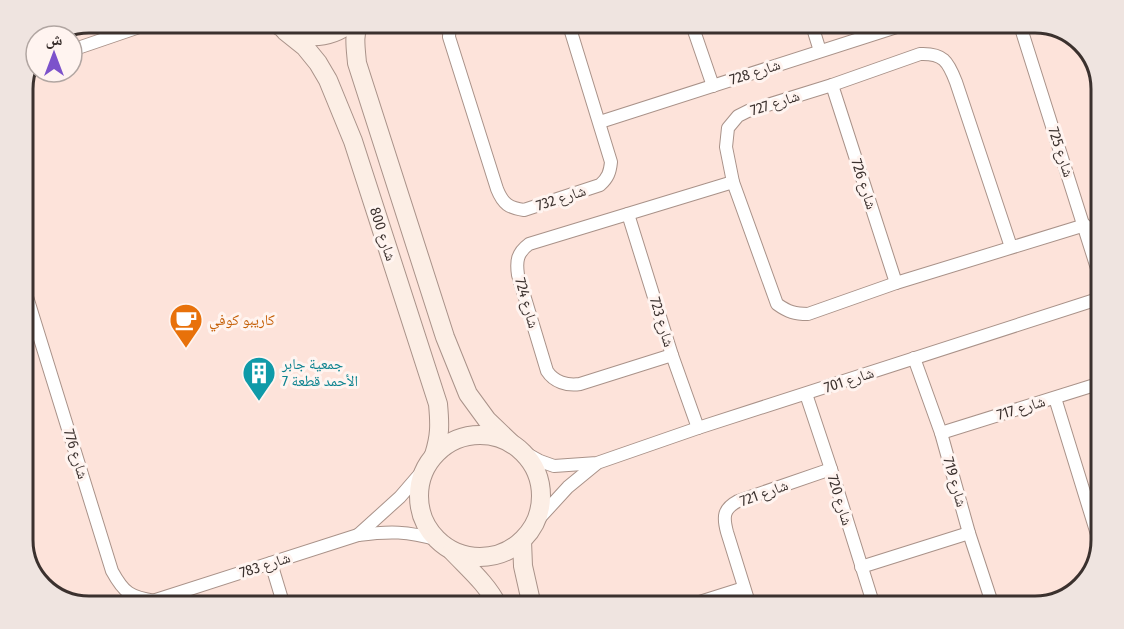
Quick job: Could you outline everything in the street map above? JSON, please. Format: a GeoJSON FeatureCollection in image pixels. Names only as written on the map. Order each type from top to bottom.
{"type":"FeatureCollection","features":[{"type":"Feature","properties":{"kind":"street"},"geometry":{"type":"LineString","coordinates":[[84,46],[122,33]]}},
{"type":"Feature","properties":{"kind":"street","name":"شارع 800"},"geometry":{"type":"LineString","coordinates":[[287,33],[305,47],[318,63],[328,80],[353,141],[438,404],[440,438],[430,462]]}},
{"type":"Feature","properties":{"kind":"street"},"geometry":{"type":"LineString","coordinates":[[295,33],[315,37],[332,33]]}},
{"type":"Feature","properties":{"kind":"street","name":"شارع 800"},"geometry":{"type":"LineString","coordinates":[[356,33],[357,63],[445,336],[468,394],[487,420],[517,447]]}},
{"type":"Feature","properties":{"kind":"street","name":"شارع 732"},"geometry":{"type":"LineString","coordinates":[[449,33],[452,48],[500,197],[513,208],[524,210],[600,185],[607,179],[610,171],[611,162],[600,122],[572,33]]}},
{"type":"Feature","properties":{"kind":"street"},"geometry":{"type":"LineString","coordinates":[[695,33],[713,86]]}},
{"type":"Feature","properties":{"kind":"street"},"geometry":{"type":"LineString","coordinates":[[814,33],[820,51]]}},
{"type":"Feature","properties":{"kind":"street","name":"شارع 728"},"geometry":{"type":"LineString","coordinates":[[600,122],[877,33]]}},
{"type":"Feature","properties":{"kind":"street","name":"شارع 725"},"geometry":{"type":"LineString","coordinates":[[1023,33],[1091,246]]}},
{"type":"Feature","properties":{"kind":"street","name":"شارع 727"},"geometry":{"type":"LineString","coordinates":[[1011,247],[956,82],[944,58],[932,54],[920,54],[748,111],[738,116],[728,128],[726,147],[733,182],[774,298],[777,304],[796,314],[808,314],[896,283],[1085,225]]}},
{"type":"Feature","properties":{"kind":"street","name":"شارع 726"},"geometry":{"type":"LineString","coordinates":[[832,85],[896,283]]}},
{"type":"Feature","properties":{"kind":"street","name":"شارع 724"},"geometry":{"type":"LineString","coordinates":[[672,355],[570,386],[551,377],[547,371],[518,275],[518,256],[529,244],[733,182]]}},
{"type":"Feature","properties":{"kind":"street","name":"شارع 723"},"geometry":{"type":"LineString","coordinates":[[628,214],[672,355],[698,428]]}},
{"type":"Feature","properties":{"kind":"street","name":"شارع 701"},"geometry":{"type":"LineString","coordinates":[[517,447],[540,461],[554,466],[597,463],[698,428],[1091,301]]}},
{"type":"Feature","properties":{"kind":"street","name":"شارع 776"},"geometry":{"type":"LineString","coordinates":[[33,316],[112,571],[119,585],[133,596]]}},
{"type":"Feature","properties":{"kind":"street","name":"شارع 719"},"geometry":{"type":"LineString","coordinates":[[914,358],[941,434],[990,596]]}},
{"type":"Feature","properties":{"kind":"street","name":"شارع 717"},"geometry":{"type":"LineString","coordinates":[[941,434],[1091,386]]}},
{"type":"Feature","properties":{"kind":"street","name":"شارع 720"},"geometry":{"type":"LineString","coordinates":[[806,394],[870,596]]}},
{"type":"Feature","properties":{"kind":"street"},"geometry":{"type":"LineString","coordinates":[[1055,398],[1091,512]]}},
{"type":"Feature","properties":{"kind":"street"},"geometry":{"type":"LineString","coordinates":[[443,544],[467,555],[486,556],[505,552],[522,541],[529,532],[535,523],[541,504],[541,485],[534,466],[517,447],[491,435],[470,435],[450,442],[430,462],[420,487],[420,506],[423,519],[430,531],[443,544],[483,582],[492,596]]}},
{"type":"Feature","properties":{"kind":"street","name":"شارع 783"},"geometry":{"type":"LineString","coordinates":[[358,536],[400,497],[430,462]]}},
{"type":"Feature","properties":{"kind":"street","name":"شارع 701"},"geometry":{"type":"LineString","coordinates":[[535,523],[568,487],[597,463]]}},
{"type":"Feature","properties":{"kind":"street","name":"شارع 721"},"geometry":{"type":"LineString","coordinates":[[747,596],[724,521],[730,505],[831,469]]}},
{"type":"Feature","properties":{"kind":"street","name":"شارع 783"},"geometry":{"type":"LineString","coordinates":[[170,596],[358,536],[397,532],[421,536],[443,544]]}},
{"type":"Feature","properties":{"kind":"street"},"geometry":{"type":"LineString","coordinates":[[861,567],[969,533]]}},
{"type":"Feature","properties":{"kind":"street"},"geometry":{"type":"LineString","coordinates":[[522,541],[523,566],[530,596]]}},
{"type":"Feature","properties":{"kind":"street"},"geometry":{"type":"LineString","coordinates":[[271,563],[281,596]]}},
{"type":"Feature","properties":{"kind":"street"},"geometry":{"type":"LineString","coordinates":[[719,596],[744,588]]}},
{"type":"Feature","properties":{"kind":"place","name":"كاريبو كوفي"},"geometry":{"type":"Point","coordinates":[186,349]}},
{"type":"Feature","properties":{"kind":"place","name":"جمعية جابر الأحمد قطعة 7"},"geometry":{"type":"Point","coordinates":[259,402]}}]}
